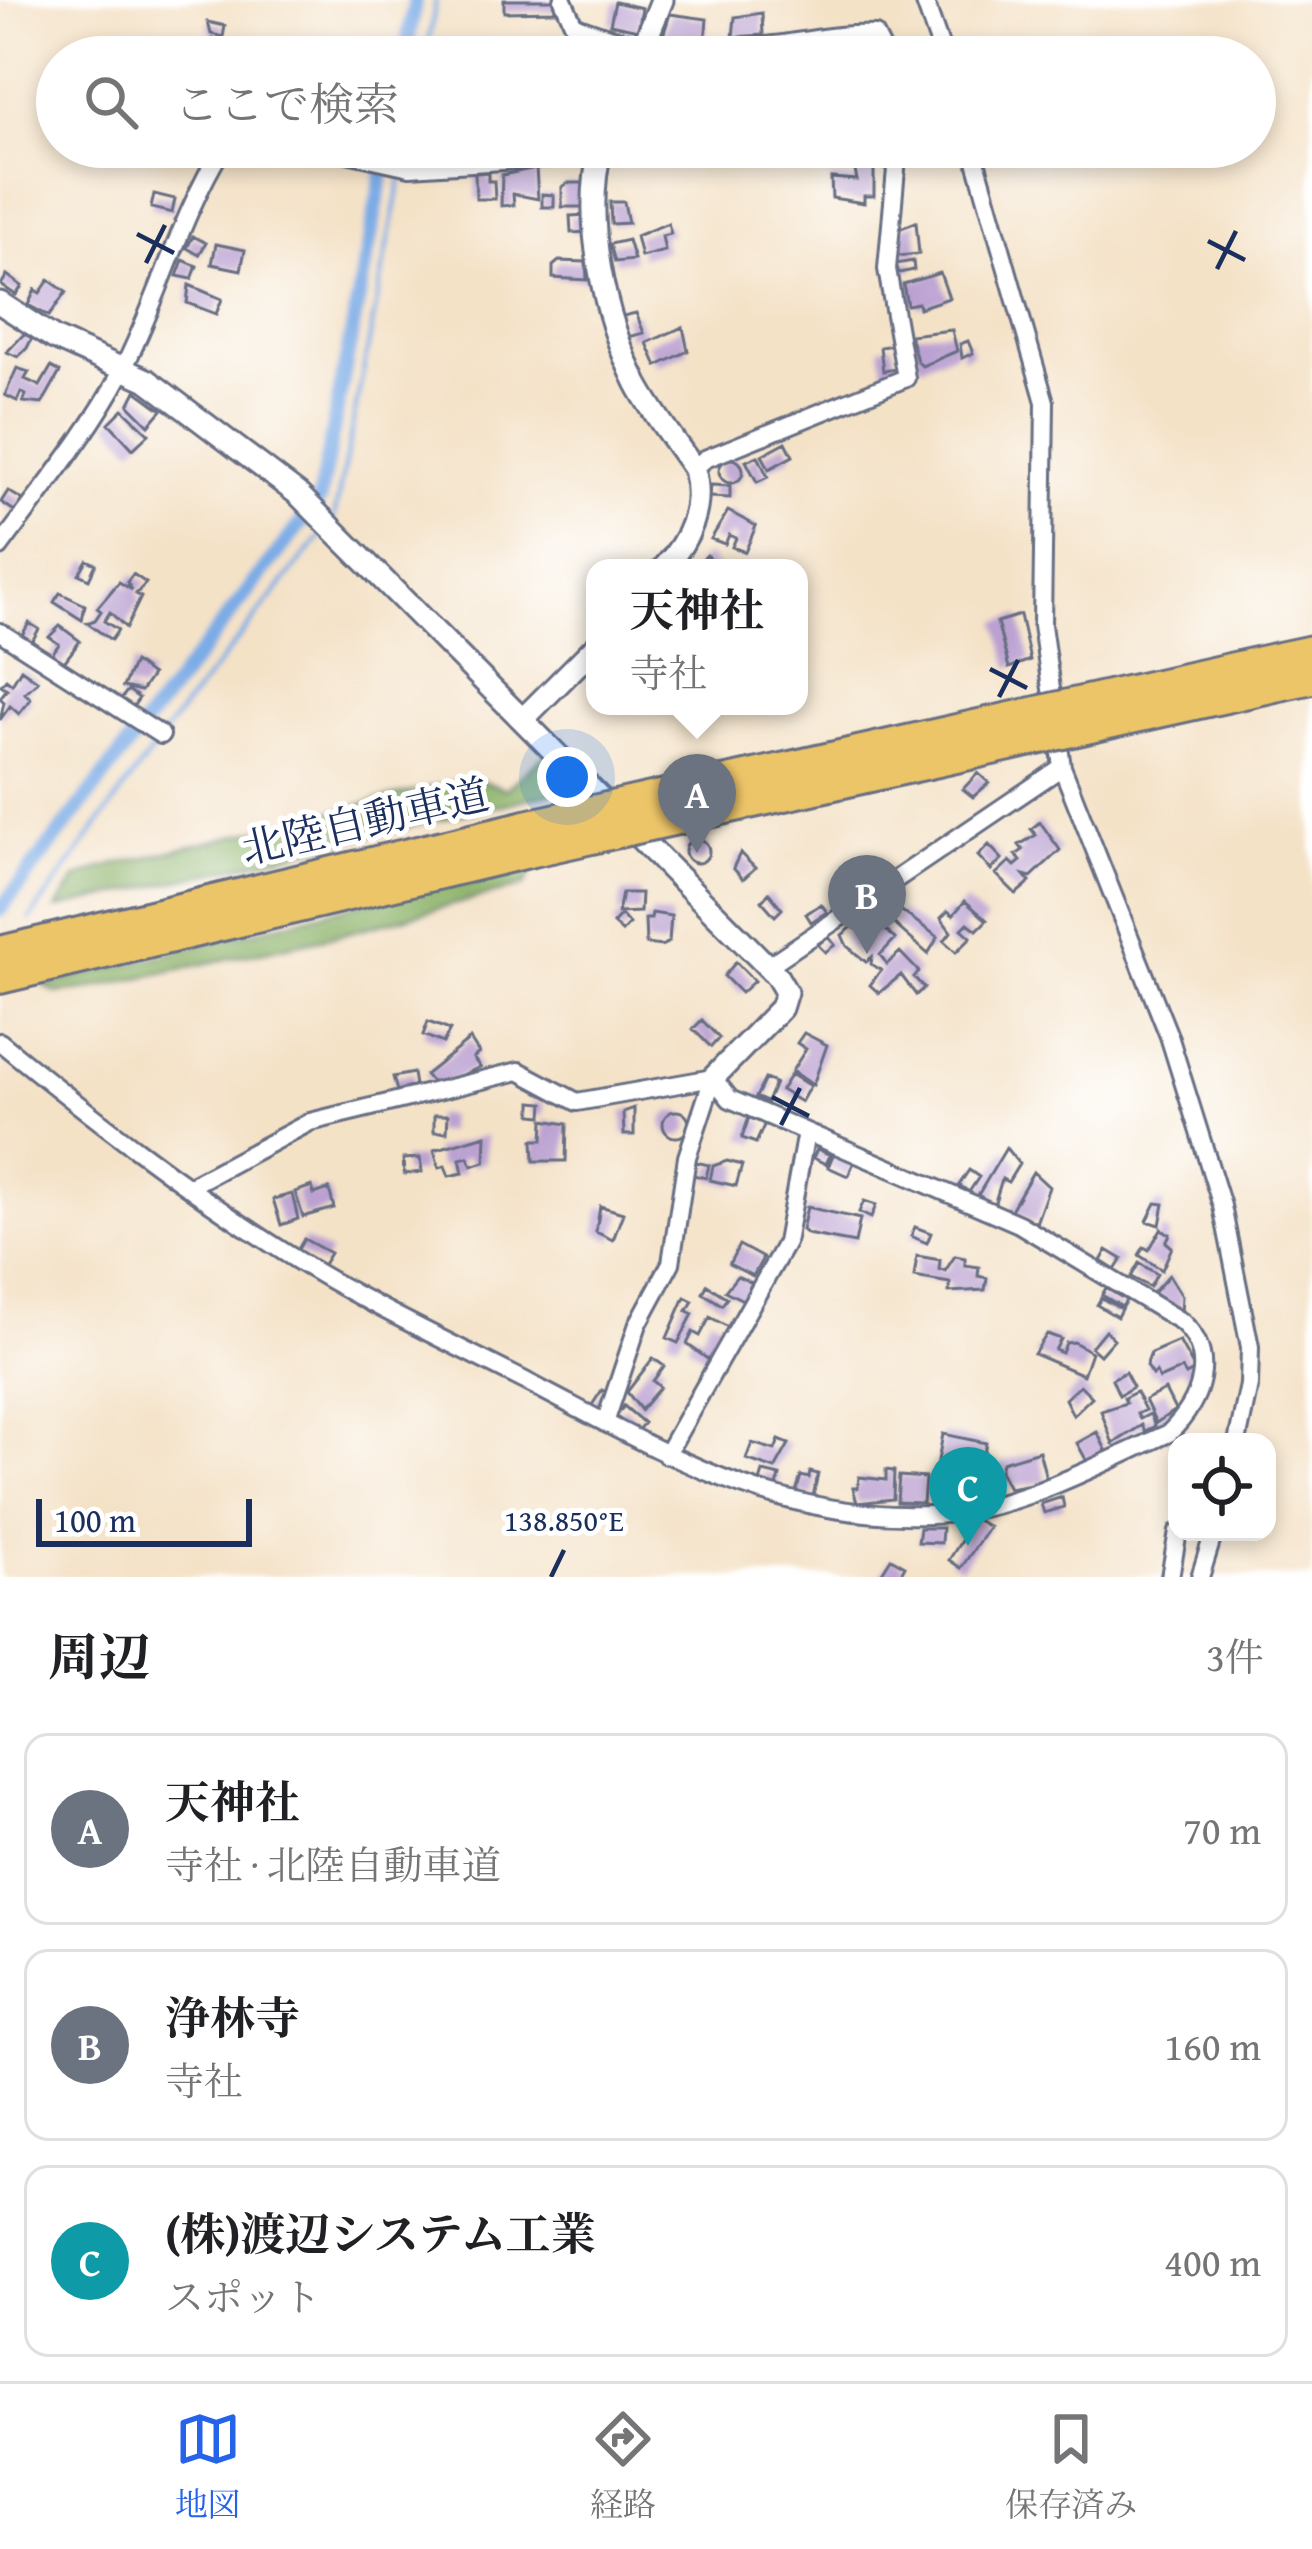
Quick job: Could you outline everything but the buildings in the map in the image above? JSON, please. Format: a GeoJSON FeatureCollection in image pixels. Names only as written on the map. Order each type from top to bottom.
{"type":"FeatureCollection","features":[{"type":"Feature","properties":{"kind":"highway","name":"北陸自動車道"},"geometry":{"type":"LineString","coordinates":[[0,978],[529,838],[1312,651]]}},
{"type":"Feature","properties":{"kind":"highway","name":"北陸自動車道"},"geometry":{"type":"LineString","coordinates":[[0,952],[1312,678]]}},
{"type":"Feature","properties":{"kind":"street"},"geometry":{"type":"LineString","coordinates":[[563,0],[574,25],[601,36]]}},
{"type":"Feature","properties":{"kind":"street"},"geometry":{"type":"LineString","coordinates":[[647,36],[662,0]]}},
{"type":"Feature","properties":{"kind":"street"},"geometry":{"type":"LineString","coordinates":[[924,0],[937,36]]}},
{"type":"Feature","properties":{"kind":"street"},"geometry":{"type":"LineString","coordinates":[[839,36],[876,36]]}},
{"type":"Feature","properties":{"kind":"street"},"geometry":{"type":"LineString","coordinates":[[0,547],[123,369],[178,235],[212,168]]}},
{"type":"Feature","properties":{"kind":"street"},"geometry":{"type":"LineString","coordinates":[[599,168],[596,218],[608,304],[635,381],[694,469],[698,503],[692,528],[670,559]]}},
{"type":"Feature","properties":{"kind":"street"},"geometry":{"type":"LineString","coordinates":[[694,469],[705,459],[906,378],[887,269],[896,168]]}},
{"type":"Feature","properties":{"kind":"street"},"geometry":{"type":"LineString","coordinates":[[978,168],[1045,403],[1042,625],[1062,767],[1162,1016],[1222,1206],[1250,1348],[1250,1385],[1239,1433]]}},
{"type":"Feature","properties":{"kind":"street"},"geometry":{"type":"LineString","coordinates":[[0,303],[54,338],[147,380],[316,511],[783,985],[784,1001],[713,1078],[687,1157],[671,1263],[638,1324],[605,1423]]}},
{"type":"Feature","properties":{"kind":"street"},"geometry":{"type":"LineString","coordinates":[[0,632],[161,735]]}},
{"type":"Feature","properties":{"kind":"street"},"geometry":{"type":"LineString","coordinates":[[524,718],[586,656]]}},
{"type":"Feature","properties":{"kind":"street"},"geometry":{"type":"LineString","coordinates":[[768,966],[1062,767]]}},
{"type":"Feature","properties":{"kind":"street"},"geometry":{"type":"LineString","coordinates":[[0,1042],[285,1253],[666,1456],[770,1495],[868,1512],[965,1512],[1043,1491],[1169,1433],[1182,1420],[1201,1384],[1204,1361],[1195,1334],[1182,1322],[1019,1224],[730,1099],[713,1078]]}},
{"type":"Feature","properties":{"kind":"street"},"geometry":{"type":"LineString","coordinates":[[190,1186],[310,1122],[519,1071],[577,1102],[713,1078]]}},
{"type":"Feature","properties":{"kind":"street"},"geometry":{"type":"LineString","coordinates":[[666,1456],[786,1243],[806,1132]]}},
{"type":"Feature","properties":{"kind":"street"},"geometry":{"type":"LineString","coordinates":[[1182,1420],[1184,1433]]}},
{"type":"Feature","properties":{"kind":"street"},"geometry":{"type":"LineString","coordinates":[[1170,1577],[1176,1541]]}},
{"type":"Feature","properties":{"kind":"street"},"geometry":{"type":"LineString","coordinates":[[1200,1577],[1211,1541]]}},
{"type":"Feature","properties":{"kind":"green space"},"geometry":{"type":"Polygon","coordinates":[[[547,753],[579,787],[56,909],[77,878],[102,868],[473,778],[506,789],[547,753]]]}},
{"type":"Feature","properties":{"kind":"green space"},"geometry":{"type":"Polygon","coordinates":[[[533,868],[524,886],[338,935],[83,990],[56,993],[45,986],[426,886],[533,868]]]}},
{"type":"Feature","properties":{"kind":"waterway"},"geometry":{"type":"LineString","coordinates":[[409,36],[415,0]]}},
{"type":"Feature","properties":{"kind":"waterway"},"geometry":{"type":"LineString","coordinates":[[430,36],[436,0]]}},
{"type":"Feature","properties":{"kind":"waterway"},"geometry":{"type":"LineString","coordinates":[[0,910],[319,500],[384,168]]}},
{"type":"Feature","properties":{"kind":"waterway"},"geometry":{"type":"LineString","coordinates":[[334,518],[403,170]]}},
{"type":"Feature","properties":{"kind":"waterway"},"geometry":{"type":"LineString","coordinates":[[30,919],[177,716],[324,532]]}},
{"type":"Feature","properties":{"kind":"place","name":"天神社"},"geometry":{"type":"Point","coordinates":[697,853]}},
{"type":"Feature","properties":{"kind":"place","name":"浄林寺"},"geometry":{"type":"Point","coordinates":[867,954]}},
{"type":"Feature","properties":{"kind":"place","name":"(株)渡辺システム工業"},"geometry":{"type":"Point","coordinates":[968,1546]}}]}
